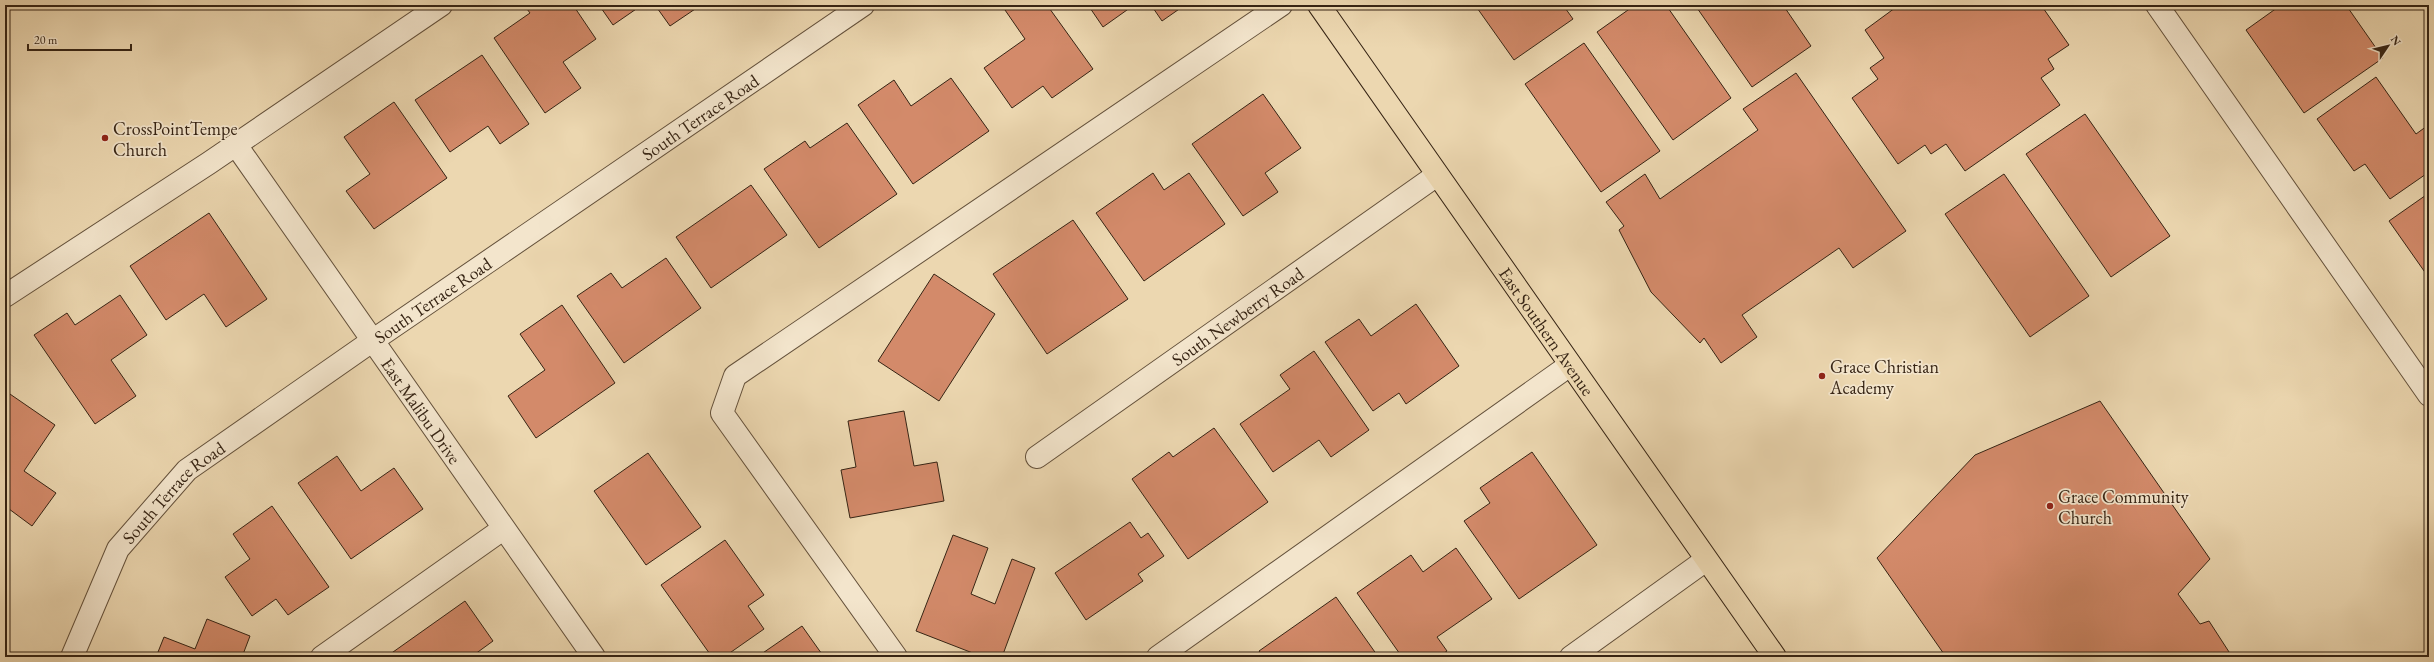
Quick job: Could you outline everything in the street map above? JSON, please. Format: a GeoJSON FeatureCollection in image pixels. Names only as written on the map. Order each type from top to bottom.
{"type":"FeatureCollection","features":[{"type":"Feature","properties":{"kind":"main road","name":"East Southern Avenue"},"geometry":{"type":"LineString","coordinates":[[1319,5],[1775,657]]}},
{"type":"Feature","properties":{"kind":"street"},"geometry":{"type":"LineString","coordinates":[[5,296],[236,145],[441,5]]}},
{"type":"Feature","properties":{"kind":"street","name":"South Terrace Road"},"geometry":{"type":"LineString","coordinates":[[72,657],[118,549],[187,470],[372,341],[863,5]]}},
{"type":"Feature","properties":{"kind":"street"},"geometry":{"type":"LineString","coordinates":[[896,657],[722,413],[735,376],[1281,5]]}},
{"type":"Feature","properties":{"kind":"street"},"geometry":{"type":"LineString","coordinates":[[2157,5],[2429,395]]}},
{"type":"Feature","properties":{"kind":"street","name":"East Malibu Drive"},"geometry":{"type":"LineString","coordinates":[[236,145],[594,657]]}},
{"type":"Feature","properties":{"kind":"street","name":"South Newberry Road"},"geometry":{"type":"LineString","coordinates":[[1037,457],[1437,175]]}},
{"type":"Feature","properties":{"kind":"street"},"geometry":{"type":"LineString","coordinates":[[1158,657],[1570,365]]}},
{"type":"Feature","properties":{"kind":"street"},"geometry":{"type":"LineString","coordinates":[[322,657],[504,528]]}},
{"type":"Feature","properties":{"kind":"street"},"geometry":{"type":"LineString","coordinates":[[1571,657],[1706,560]]}},
{"type":"Feature","properties":{"kind":"building"},"geometry":{"type":"Polygon","coordinates":[[[524,5],[573,5],[596,39],[563,62],[581,88],[545,113],[494,38],[530,13],[524,5]]]}},
{"type":"Feature","properties":{"kind":"building"},"geometry":{"type":"Polygon","coordinates":[[[599,5],[642,5],[613,25],[599,5]]]}},
{"type":"Feature","properties":{"kind":"building"},"geometry":{"type":"Polygon","coordinates":[[[655,5],[701,5],[670,26],[655,5]]]}},
{"type":"Feature","properties":{"kind":"building"},"geometry":{"type":"Polygon","coordinates":[[[1012,5],[1047,5],[1093,69],[1052,98],[1043,86],[1012,108],[984,68],[1025,39],[1005,10],[1012,5]]]}},
{"type":"Feature","properties":{"kind":"building"},"geometry":{"type":"Polygon","coordinates":[[[1088,5],[1134,5],[1103,27],[1088,5]]]}},
{"type":"Feature","properties":{"kind":"building"},"geometry":{"type":"Polygon","coordinates":[[[1151,5],[1185,5],[1162,21],[1151,5]]]}},
{"type":"Feature","properties":{"kind":"building"},"geometry":{"type":"Polygon","coordinates":[[[1475,5],[1563,5],[1573,19],[1514,60],[1475,5]]]}},
{"type":"Feature","properties":{"kind":"building"},"geometry":{"type":"Polygon","coordinates":[[[1635,5],[1666,5],[1731,98],[1673,140],[1597,32],[1635,5]]]}},
{"type":"Feature","properties":{"kind":"building"},"geometry":{"type":"Polygon","coordinates":[[[1695,5],[1783,5],[1811,46],[1752,87],[1695,5]]]}},
{"type":"Feature","properties":{"kind":"building"},"geometry":{"type":"Polygon","coordinates":[[[1899,5],[2041,5],[2069,45],[2048,59],[2054,69],[2041,78],[2060,105],[1965,171],[1946,144],[1931,154],[1925,145],[1898,164],[1852,98],[1878,79],[1870,68],[1884,58],[1865,30],[1899,5]]]}},
{"type":"Feature","properties":{"kind":"building"},"geometry":{"type":"Polygon","coordinates":[[[2281,5],[2346,5],[2383,58],[2304,113],[2246,30],[2281,5]]]}},
{"type":"Feature","properties":{"kind":"building"},"geometry":{"type":"Polygon","coordinates":[[[1584,43],[1660,151],[1601,192],[1525,84],[1584,43]]]}},
{"type":"Feature","properties":{"kind":"building"},"geometry":{"type":"Polygon","coordinates":[[[482,55],[529,124],[500,144],[488,126],[450,152],[415,100],[482,55]]]}},
{"type":"Feature","properties":{"kind":"building"},"geometry":{"type":"Polygon","coordinates":[[[1796,73],[1906,231],[1853,268],[1839,248],[1742,315],[1757,337],[1721,363],[1704,338],[1700,343],[1651,292],[1619,230],[1624,226],[1606,202],[1645,174],[1660,199],[1758,130],[1743,109],[1796,73]]]}},
{"type":"Feature","properties":{"kind":"building"},"geometry":{"type":"Polygon","coordinates":[[[2376,77],[2416,134],[2427,126],[2429,129],[2429,172],[2390,199],[2365,164],[2354,171],[2317,119],[2376,77]]]}},
{"type":"Feature","properties":{"kind":"building"},"geometry":{"type":"Polygon","coordinates":[[[951,78],[989,131],[913,184],[858,105],[894,80],[911,106],[951,78]]]}},
{"type":"Feature","properties":{"kind":"building"},"geometry":{"type":"Polygon","coordinates":[[[1263,94],[1301,148],[1265,173],[1278,192],[1243,216],[1192,144],[1263,94]]]}},
{"type":"Feature","properties":{"kind":"building"},"geometry":{"type":"Polygon","coordinates":[[[394,102],[447,178],[374,229],[346,191],[370,174],[344,137],[394,102]]]}},
{"type":"Feature","properties":{"kind":"building"},"geometry":{"type":"Polygon","coordinates":[[[2085,114],[2170,236],[2111,277],[2026,154],[2085,114]]]}},
{"type":"Feature","properties":{"kind":"building"},"geometry":{"type":"Polygon","coordinates":[[[847,123],[897,194],[819,248],[764,169],[805,141],[810,148],[847,123]]]}},
{"type":"Feature","properties":{"kind":"building"},"geometry":{"type":"Polygon","coordinates":[[[1153,173],[1164,190],[1189,173],[1225,224],[1144,281],[1096,213],[1153,173]]]}},
{"type":"Feature","properties":{"kind":"building"},"geometry":{"type":"Polygon","coordinates":[[[2004,174],[2089,296],[2030,337],[1945,214],[2004,174]]]}},
{"type":"Feature","properties":{"kind":"building"},"geometry":{"type":"Polygon","coordinates":[[[751,185],[787,235],[711,288],[676,237],[751,185]]]}},
{"type":"Feature","properties":{"kind":"building"},"geometry":{"type":"Polygon","coordinates":[[[2429,193],[2429,278],[2389,221],[2429,193]]]}},
{"type":"Feature","properties":{"kind":"building"},"geometry":{"type":"Polygon","coordinates":[[[209,213],[267,299],[226,327],[204,294],[166,320],[130,266],[209,213]]]}},
{"type":"Feature","properties":{"kind":"building"},"geometry":{"type":"Polygon","coordinates":[[[1073,220],[1128,299],[1047,354],[993,274],[1073,220]]]}},
{"type":"Feature","properties":{"kind":"building"},"geometry":{"type":"Polygon","coordinates":[[[666,258],[701,308],[624,363],[577,296],[611,273],[622,288],[666,258]]]}},
{"type":"Feature","properties":{"kind":"building"},"geometry":{"type":"Polygon","coordinates":[[[934,274],[995,314],[939,401],[878,361],[934,274]]]}},
{"type":"Feature","properties":{"kind":"building"},"geometry":{"type":"Polygon","coordinates":[[[120,295],[147,335],[111,360],[136,396],[95,424],[34,335],[67,313],[75,325],[120,295]]]}},
{"type":"Feature","properties":{"kind":"building"},"geometry":{"type":"Polygon","coordinates":[[[1416,304],[1459,366],[1406,404],[1399,393],[1373,411],[1325,342],[1359,319],[1371,336],[1416,304]]]}},
{"type":"Feature","properties":{"kind":"building"},"geometry":{"type":"Polygon","coordinates":[[[562,305],[615,383],[536,438],[508,396],[545,370],[520,334],[562,305]]]}},
{"type":"Feature","properties":{"kind":"building"},"geometry":{"type":"Polygon","coordinates":[[[1314,351],[1369,430],[1331,457],[1319,440],[1273,472],[1240,424],[1290,389],[1280,375],[1314,351]]]}},
{"type":"Feature","properties":{"kind":"building"},"geometry":{"type":"Polygon","coordinates":[[[7,392],[55,425],[24,471],[56,493],[32,526],[5,506],[5,394],[7,392]]]}},
{"type":"Feature","properties":{"kind":"building","name":"Grace Community Church"},"geometry":{"type":"Polygon","coordinates":[[[2100,401],[2210,559],[2178,594],[2200,624],[2209,621],[2231,655],[2230,657],[1946,657],[1877,558],[1975,455],[2100,401]]]}},
{"type":"Feature","properties":{"kind":"building"},"geometry":{"type":"Polygon","coordinates":[[[904,411],[914,466],[937,462],[944,501],[850,518],[841,470],[856,467],[848,421],[904,411]]]}},
{"type":"Feature","properties":{"kind":"building"},"geometry":{"type":"Polygon","coordinates":[[[1214,428],[1268,502],[1188,559],[1132,479],[1169,452],[1173,457],[1214,428]]]}},
{"type":"Feature","properties":{"kind":"building"},"geometry":{"type":"Polygon","coordinates":[[[1532,452],[1597,545],[1519,599],[1464,521],[1490,503],[1480,488],[1532,452]]]}},
{"type":"Feature","properties":{"kind":"building"},"geometry":{"type":"Polygon","coordinates":[[[648,453],[701,527],[646,565],[594,491],[648,453]]]}},
{"type":"Feature","properties":{"kind":"building"},"geometry":{"type":"Polygon","coordinates":[[[337,456],[361,491],[394,468],[423,509],[351,559],[298,483],[337,456]]]}},
{"type":"Feature","properties":{"kind":"building"},"geometry":{"type":"Polygon","coordinates":[[[272,506],[329,587],[288,615],[276,599],[252,616],[225,577],[250,559],[233,534],[272,506]]]}},
{"type":"Feature","properties":{"kind":"building"},"geometry":{"type":"Polygon","coordinates":[[[1130,522],[1141,538],[1148,533],[1164,556],[1138,574],[1143,581],[1086,620],[1055,573],[1130,522]]]}},
{"type":"Feature","properties":{"kind":"building"},"geometry":{"type":"Polygon","coordinates":[[[953,535],[988,548],[971,594],[995,604],[1012,559],[1035,568],[1002,657],[983,657],[916,631],[953,535]]]}},
{"type":"Feature","properties":{"kind":"building"},"geometry":{"type":"Polygon","coordinates":[[[725,540],[764,595],[748,606],[764,629],[724,657],[712,657],[661,585],[725,540]]]}},
{"type":"Feature","properties":{"kind":"building"},"geometry":{"type":"Polygon","coordinates":[[[1456,548],[1492,599],[1437,637],[1447,651],[1438,657],[1402,657],[1357,593],[1411,555],[1423,572],[1456,548]]]}},
{"type":"Feature","properties":{"kind":"building"},"geometry":{"type":"Polygon","coordinates":[[[1336,597],[1377,655],[1374,657],[1263,657],[1259,651],[1336,597]]]}},
{"type":"Feature","properties":{"kind":"building"},"geometry":{"type":"Polygon","coordinates":[[[465,601],[493,641],[471,657],[386,657],[465,601]]]}},
{"type":"Feature","properties":{"kind":"building"},"geometry":{"type":"Polygon","coordinates":[[[207,619],[250,636],[242,657],[156,657],[164,637],[195,649],[207,619]]]}},
{"type":"Feature","properties":{"kind":"building"},"geometry":{"type":"Polygon","coordinates":[[[802,626],[824,657],[757,657],[802,626]]]}},
{"type":"Feature","properties":{"kind":"place","name":"CrossPointTempe Church"},"geometry":{"type":"Point","coordinates":[105,138]}},
{"type":"Feature","properties":{"kind":"place","name":"Grace Christian Academy"},"geometry":{"type":"Point","coordinates":[1822,376]}},
{"type":"Feature","properties":{"kind":"place","name":"Grace Community Church"},"geometry":{"type":"Point","coordinates":[2050,506]}}]}
